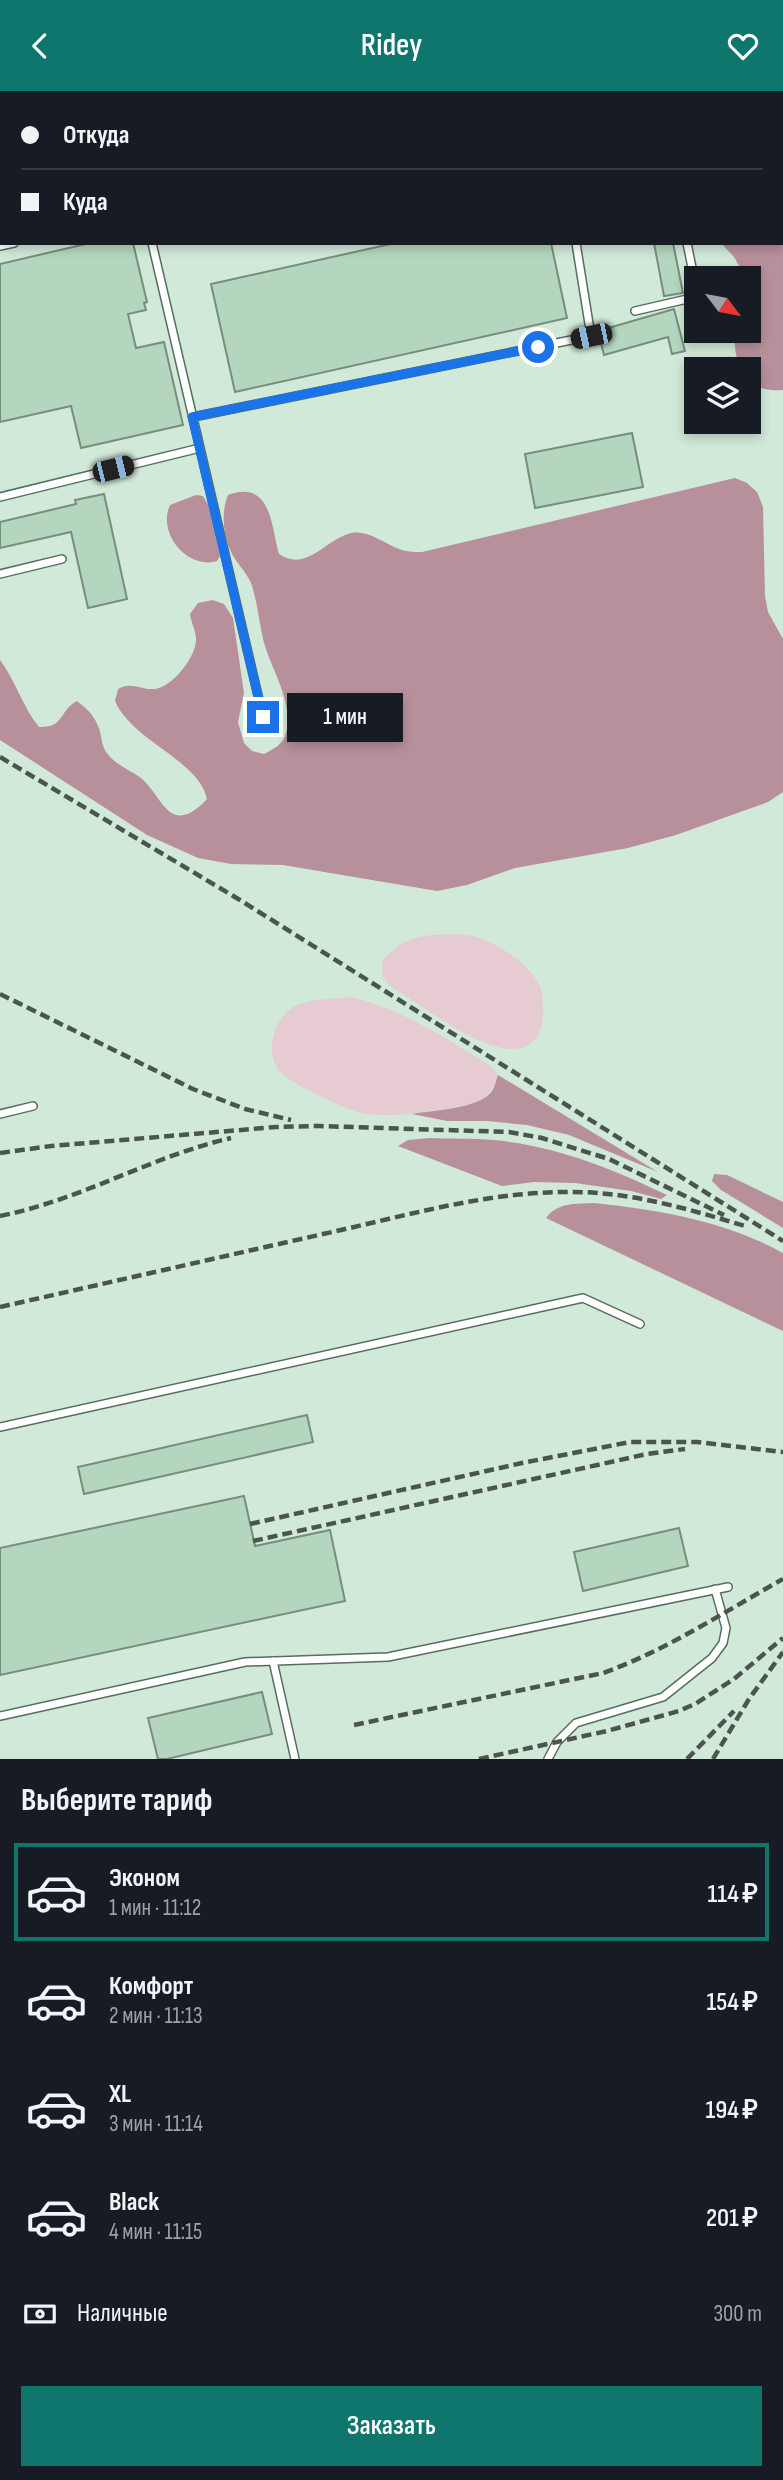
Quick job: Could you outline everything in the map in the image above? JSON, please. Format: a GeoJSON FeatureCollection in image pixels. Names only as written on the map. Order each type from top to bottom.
{"type":"FeatureCollection","features":[{"type":"Feature","properties":{"kind":"lane"},"geometry":{"type":"LineString","coordinates":[[152,245],[263,717]]}},
{"type":"Feature","properties":{"kind":"lane"},"geometry":{"type":"LineString","coordinates":[[192,417],[591,336],[576,245]]}},
{"type":"Feature","properties":{"kind":"lane"},"geometry":{"type":"LineString","coordinates":[[687,245],[692,266]]}},
{"type":"Feature","properties":{"kind":"lane"},"geometry":{"type":"LineString","coordinates":[[635,311],[684,300]]}},
{"type":"Feature","properties":{"kind":"lane"},"geometry":{"type":"LineString","coordinates":[[0,497],[200,448]]}},
{"type":"Feature","properties":{"kind":"lane"},"geometry":{"type":"LineString","coordinates":[[0,574],[62,559]]}},
{"type":"Feature","properties":{"kind":"lane"},"geometry":{"type":"LineString","coordinates":[[0,1114],[33,1106]]}},
{"type":"Feature","properties":{"kind":"lane"},"geometry":{"type":"LineString","coordinates":[[0,1427],[583,1298],[640,1324]]}},
{"type":"Feature","properties":{"kind":"lane"},"geometry":{"type":"LineString","coordinates":[[0,1716],[245,1662],[388,1657],[728,1587]]}},
{"type":"Feature","properties":{"kind":"lane"},"geometry":{"type":"LineString","coordinates":[[548,1759],[557,1742],[576,1723],[663,1697],[712,1658],[723,1643],[726,1628],[715,1589]]}},
{"type":"Feature","properties":{"kind":"lane"},"geometry":{"type":"LineString","coordinates":[[273,1661],[295,1759]]}},
{"type":"Feature","properties":{"kind":"shaded area"},"geometry":{"type":"Polygon","coordinates":[[[723,245],[783,245],[783,390],[761,388],[761,357],[737,357],[735,343],[761,343],[761,266],[739,266],[723,245]]]}},
{"type":"Feature","properties":{"kind":"shaded area"},"geometry":{"type":"Polygon","coordinates":[[[735,478],[747,483],[757,492],[763,507],[765,596],[768,612],[783,639],[783,792],[768,802],[676,835],[628,848],[515,868],[467,885],[437,891],[283,865],[231,864],[198,858],[147,835],[0,740],[0,660],[39,727],[58,722],[77,701],[94,718],[104,749],[114,760],[141,778],[175,815],[184,815],[194,810],[207,799],[201,785],[179,761],[135,728],[115,701],[118,689],[123,687],[155,689],[175,677],[195,648],[196,638],[190,614],[198,603],[213,600],[224,604],[233,618],[244,693],[238,722],[244,743],[252,751],[264,754],[280,744],[285,737],[288,722],[285,700],[265,646],[251,583],[233,556],[226,538],[224,516],[228,495],[242,492],[253,494],[261,500],[271,519],[279,554],[298,560],[348,534],[363,533],[399,549],[422,552],[735,478]]]}},
{"type":"Feature","properties":{"kind":"shaded area"},"geometry":{"type":"Polygon","coordinates":[[[196,495],[203,496],[208,505],[220,556],[217,561],[195,560],[177,547],[171,537],[167,516],[170,505],[196,495]]]}},
{"type":"Feature","properties":{"kind":"shaded area"},"geometry":{"type":"Polygon","coordinates":[[[456,934],[485,940],[519,961],[532,974],[539,984],[543,1004],[541,1027],[533,1042],[527,1046],[509,1049],[471,1037],[390,986],[383,977],[382,961],[398,946],[424,936],[456,934]]]}},
{"type":"Feature","properties":{"kind":"shaded area"},"geometry":{"type":"Polygon","coordinates":[[[350,997],[406,1017],[457,1045],[491,1066],[498,1075],[494,1085],[484,1097],[470,1104],[412,1114],[379,1115],[342,1106],[282,1074],[273,1056],[273,1036],[289,1010],[316,1000],[350,997]]]}},
{"type":"Feature","properties":{"kind":"shaded area"},"geometry":{"type":"Polygon","coordinates":[[[498,1075],[658,1172],[569,1135],[527,1125],[447,1121],[412,1114],[477,1102],[492,1091],[498,1075]]]}},
{"type":"Feature","properties":{"kind":"shaded area"},"geometry":{"type":"Polygon","coordinates":[[[408,1140],[494,1140],[539,1147],[604,1167],[667,1195],[661,1199],[631,1191],[575,1183],[534,1182],[502,1186],[398,1146],[408,1140]]]}},
{"type":"Feature","properties":{"kind":"shaded area"},"geometry":{"type":"Polygon","coordinates":[[[714,1174],[727,1175],[783,1202],[783,1228],[721,1190],[712,1181],[714,1174]]]}},
{"type":"Feature","properties":{"kind":"shaded area"},"geometry":{"type":"Polygon","coordinates":[[[594,1203],[643,1209],[715,1225],[783,1253],[783,1331],[546,1218],[562,1206],[594,1203]]]}},
{"type":"Feature","properties":{"kind":"building"},"geometry":{"type":"Polygon","coordinates":[[[81,245],[133,245],[147,302],[144,303],[146,310],[128,314],[136,348],[164,342],[183,425],[81,448],[71,406],[0,422],[0,264],[81,245]]]}},
{"type":"Feature","properties":{"kind":"building"},"geometry":{"type":"Polygon","coordinates":[[[386,245],[551,245],[567,318],[235,392],[211,284],[386,245]]]}},
{"type":"Feature","properties":{"kind":"building"},"geometry":{"type":"Polygon","coordinates":[[[654,245],[673,245],[683,293],[664,296],[654,245]]]}},
{"type":"Feature","properties":{"kind":"building"},"geometry":{"type":"Polygon","coordinates":[[[674,309],[685,351],[672,354],[668,337],[604,355],[598,331],[674,309]]]}},
{"type":"Feature","properties":{"kind":"building"},"geometry":{"type":"Polygon","coordinates":[[[632,433],[643,487],[535,508],[525,454],[632,433]]]}},
{"type":"Feature","properties":{"kind":"building"},"geometry":{"type":"Polygon","coordinates":[[[104,494],[127,599],[88,608],[71,532],[0,548],[0,522],[76,504],[75,500],[104,494]]]}},
{"type":"Feature","properties":{"kind":"building"},"geometry":{"type":"Polygon","coordinates":[[[307,1415],[313,1442],[84,1494],[78,1467],[307,1415]]]}},
{"type":"Feature","properties":{"kind":"building"},"geometry":{"type":"Polygon","coordinates":[[[244,1496],[255,1546],[330,1530],[345,1601],[0,1675],[0,1548],[244,1496]]]}},
{"type":"Feature","properties":{"kind":"building"},"geometry":{"type":"Polygon","coordinates":[[[679,1528],[688,1566],[583,1591],[574,1552],[679,1528]]]}},
{"type":"Feature","properties":{"kind":"building"},"geometry":{"type":"Polygon","coordinates":[[[262,1692],[272,1734],[158,1759],[148,1718],[262,1692]]]}},
{"type":"Feature","properties":{"kind":"railway"},"geometry":{"type":"LineString","coordinates":[[0,757],[240,900],[783,1241]]}},
{"type":"Feature","properties":{"kind":"railway"},"geometry":{"type":"LineString","coordinates":[[0,994],[193,1089],[245,1109],[291,1120]]}},
{"type":"Feature","properties":{"kind":"railway"},"geometry":{"type":"LineString","coordinates":[[0,1153],[51,1146],[276,1127],[509,1132],[542,1138],[609,1159],[724,1215]]}},
{"type":"Feature","properties":{"kind":"railway"},"geometry":{"type":"LineString","coordinates":[[0,1216],[59,1200],[173,1156],[231,1138]]}},
{"type":"Feature","properties":{"kind":"railway"},"geometry":{"type":"LineString","coordinates":[[0,1307],[419,1212],[507,1196],[590,1192],[636,1198],[748,1227]]}},
{"type":"Feature","properties":{"kind":"railway"},"geometry":{"type":"LineString","coordinates":[[250,1524],[522,1463],[630,1442],[697,1442],[783,1452]]}},
{"type":"Feature","properties":{"kind":"railway"},"geometry":{"type":"LineString","coordinates":[[253,1541],[647,1454],[685,1449]]}},
{"type":"Feature","properties":{"kind":"railway"},"geometry":{"type":"LineString","coordinates":[[354,1725],[603,1673],[673,1642],[783,1579]]}},
{"type":"Feature","properties":{"kind":"railway"},"geometry":{"type":"LineString","coordinates":[[479,1759],[607,1731],[679,1711],[734,1679],[783,1638]]}},
{"type":"Feature","properties":{"kind":"railway"},"geometry":{"type":"LineString","coordinates":[[713,1759],[749,1699],[783,1652]]}},
{"type":"Feature","properties":{"kind":"railway"},"geometry":{"type":"LineString","coordinates":[[687,1759],[734,1711]]}},
{"type":"Feature","properties":{"kind":"route"},"geometry":{"type":"LineString","coordinates":[[263,717],[192,417],[538,347]]}}]}
